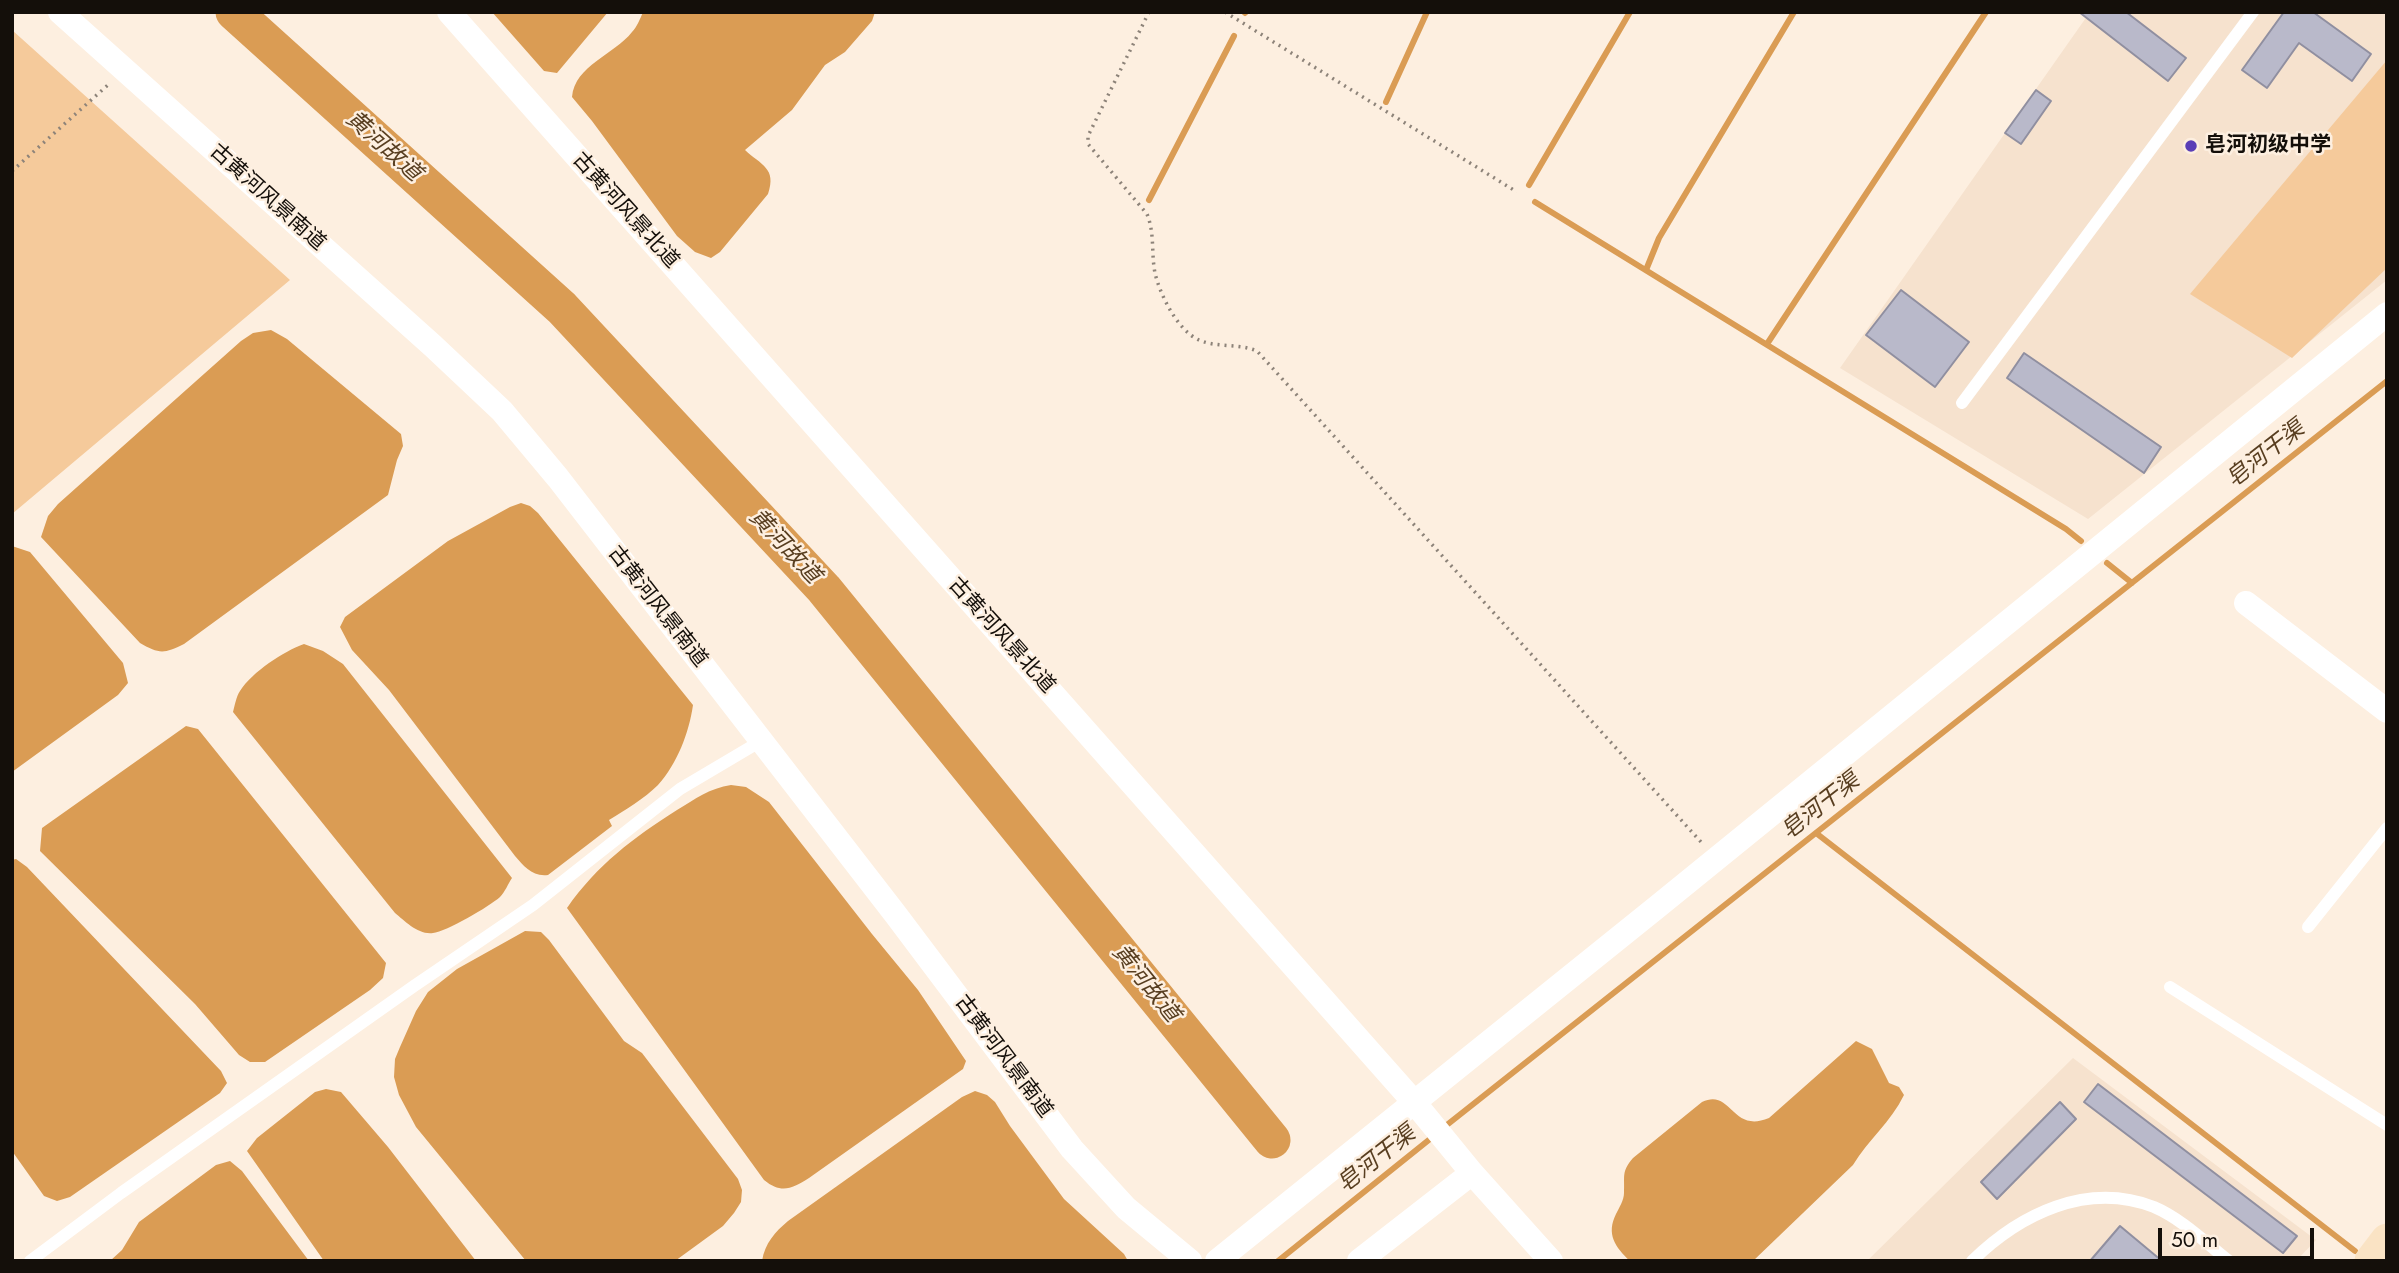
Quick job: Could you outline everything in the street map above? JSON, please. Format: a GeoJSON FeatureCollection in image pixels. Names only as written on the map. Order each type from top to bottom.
{"type":"FeatureCollection","features":[{"type":"Feature","properties":{"kind":"main road"},"geometry":{"type":"LineString","coordinates":[[2371,1261],[2387,1240]]}},
{"type":"Feature","properties":{"kind":"street","name":"古黄河风景南道"},"geometry":{"type":"LineString","coordinates":[[60,12],[502,411],[558,478],[896,915],[1072,1149],[1126,1208],[1190,1261]]}},
{"type":"Feature","properties":{"kind":"street","name":"古黄河风景北道"},"geometry":{"type":"LineString","coordinates":[[449,12],[1418,1107],[1551,1261]]}},
{"type":"Feature","properties":{"kind":"street"},"geometry":{"type":"LineString","coordinates":[[1217,1261],[1418,1107],[1717,859],[2387,314]]}},
{"type":"Feature","properties":{"kind":"street"},"geometry":{"type":"LineString","coordinates":[[2246,603],[2387,711]]}},
{"type":"Feature","properties":{"kind":"street"},"geometry":{"type":"LineString","coordinates":[[1359,1261],[1468,1167]]}},
{"type":"Feature","properties":{"kind":"lane"},"geometry":{"type":"LineString","coordinates":[[1962,403],[2253,12]]}},
{"type":"Feature","properties":{"kind":"lane"},"geometry":{"type":"LineString","coordinates":[[30,1261],[121,1193],[533,905],[680,789],[761,741]]}},
{"type":"Feature","properties":{"kind":"lane"},"geometry":{"type":"LineString","coordinates":[[2308,927],[2387,828]]}},
{"type":"Feature","properties":{"kind":"lane"},"geometry":{"type":"LineString","coordinates":[[2170,987],[2387,1125]]}},
{"type":"Feature","properties":{"kind":"lane"},"geometry":{"type":"LineString","coordinates":[[1972,1261],[2003,1234],[2043,1210],[2084,1200],[2117,1198],[2155,1208],[2183,1225],[2229,1261]]}},
{"type":"Feature","properties":{"kind":"path"},"geometry":{"type":"LineString","coordinates":[[1149,12],[1088,136],[1088,144],[1147,215],[1151,225],[1155,275],[1175,320],[1184,331],[1197,339],[1257,351],[1717,859]]}},
{"type":"Feature","properties":{"kind":"path"},"geometry":{"type":"LineString","coordinates":[[1225,12],[1517,192]]}},
{"type":"Feature","properties":{"kind":"path"},"geometry":{"type":"LineString","coordinates":[[12,171],[123,71]]}},
{"type":"Feature","properties":{"kind":"shaded area"},"geometry":{"type":"Polygon","coordinates":[[[492,12],[608,12],[557,73],[544,71],[492,12]]]}},
{"type":"Feature","properties":{"kind":"shaded area"},"geometry":{"type":"Polygon","coordinates":[[[643,12],[875,12],[872,21],[845,52],[825,65],[792,110],[745,150],[769,173],[768,194],[720,252],[711,258],[695,252],[677,236],[572,97],[580,77],[624,40],[635,28],[643,12]]]}},
{"type":"Feature","properties":{"kind":"shaded area","name":"皂河初级中学"},"geometry":{"type":"Polygon","coordinates":[[[2090,12],[2387,12],[2387,280],[2088,519],[1840,368],[2090,12]]]}},
{"type":"Feature","properties":{"kind":"shaded area"},"geometry":{"type":"Polygon","coordinates":[[[12,30],[290,280],[12,514],[12,30]]]}},
{"type":"Feature","properties":{"kind":"shaded area"},"geometry":{"type":"Polygon","coordinates":[[[2387,60],[2387,268],[2292,358],[2190,294],[2387,60]]]}},
{"type":"Feature","properties":{"kind":"shaded area"},"geometry":{"type":"Polygon","coordinates":[[[271,330],[287,339],[401,434],[403,446],[388,495],[184,644],[166,651],[152,649],[140,643],[41,537],[48,516],[58,504],[241,341],[253,333],[271,330]]]}},
{"type":"Feature","properties":{"kind":"shaded area"},"geometry":{"type":"Polygon","coordinates":[[[521,503],[538,513],[693,705],[681,748],[658,785],[641,800],[609,820],[612,826],[548,875],[533,873],[515,856],[389,690],[352,650],[340,627],[345,617],[448,541],[521,503]]]}},
{"type":"Feature","properties":{"kind":"shaded area"},"geometry":{"type":"Polygon","coordinates":[[[12,546],[30,552],[123,663],[128,683],[118,695],[12,772],[12,546]]]}},
{"type":"Feature","properties":{"kind":"shaded area"},"geometry":{"type":"Polygon","coordinates":[[[304,644],[323,651],[343,664],[512,878],[495,901],[439,932],[427,933],[412,927],[395,913],[233,712],[239,693],[252,677],[278,657],[304,644]]]}},
{"type":"Feature","properties":{"kind":"shaded area"},"geometry":{"type":"Polygon","coordinates":[[[186,726],[198,729],[386,963],[383,978],[370,990],[265,1062],[250,1062],[239,1055],[195,1004],[40,851],[42,828],[186,726]]]}},
{"type":"Feature","properties":{"kind":"shaded area"},"geometry":{"type":"Polygon","coordinates":[[[731,785],[746,787],[769,802],[918,990],[966,1061],[963,1069],[809,1178],[786,1188],[776,1187],[764,1180],[567,908],[603,865],[631,842],[696,798],[731,785]]]}},
{"type":"Feature","properties":{"kind":"shaded area"},"geometry":{"type":"Polygon","coordinates":[[[16,859],[27,867],[221,1071],[227,1083],[220,1093],[70,1197],[57,1201],[44,1196],[12,1151],[12,860],[16,859]]]}},
{"type":"Feature","properties":{"kind":"shaded area"},"geometry":{"type":"Polygon","coordinates":[[[525,931],[541,932],[549,940],[624,1041],[642,1053],[738,1179],[742,1190],[741,1202],[734,1213],[723,1226],[675,1261],[526,1261],[416,1127],[399,1095],[394,1077],[395,1059],[416,1011],[428,992],[457,969],[525,931]]]}},
{"type":"Feature","properties":{"kind":"shaded area"},"geometry":{"type":"Polygon","coordinates":[[[1856,1041],[1872,1049],[1889,1083],[1899,1087],[1904,1095],[1893,1114],[1853,1165],[1753,1261],[1630,1261],[1625,1256],[1616,1245],[1612,1228],[1623,1198],[1625,1171],[1633,1158],[1702,1102],[1712,1099],[1720,1101],[1747,1120],[1769,1118],[1856,1041]]]}},
{"type":"Feature","properties":{"kind":"shaded area"},"geometry":{"type":"Polygon","coordinates":[[[2073,1058],[2316,1240],[2296,1261],[1867,1261],[2073,1058]]]}},
{"type":"Feature","properties":{"kind":"shaded area"},"geometry":{"type":"Polygon","coordinates":[[[326,1089],[341,1092],[388,1147],[476,1261],[324,1261],[247,1151],[257,1138],[315,1092],[326,1089]]]}},
{"type":"Feature","properties":{"kind":"shaded area"},"geometry":{"type":"Polygon","coordinates":[[[975,1091],[987,1095],[995,1102],[1064,1199],[1124,1254],[1128,1261],[762,1261],[771,1238],[788,1221],[962,1097],[975,1091]]]}},
{"type":"Feature","properties":{"kind":"shaded area"},"geometry":{"type":"Polygon","coordinates":[[[230,1161],[242,1171],[309,1261],[110,1261],[122,1250],[139,1222],[216,1165],[230,1161]]]}},
{"type":"Feature","properties":{"kind":"building"},"geometry":{"type":"Polygon","coordinates":[[[2079,12],[2126,12],[2186,58],[2168,81],[2079,12]]]}},
{"type":"Feature","properties":{"kind":"building"},"geometry":{"type":"Polygon","coordinates":[[[2284,12],[2313,12],[2371,54],[2352,81],[2299,43],[2267,88],[2242,70],[2284,12]]]}},
{"type":"Feature","properties":{"kind":"building"},"geometry":{"type":"Polygon","coordinates":[[[2036,90],[2051,101],[2021,144],[2005,133],[2036,90]]]}},
{"type":"Feature","properties":{"kind":"building"},"geometry":{"type":"Polygon","coordinates":[[[1901,290],[1969,342],[1935,387],[1866,335],[1901,290]]]}},
{"type":"Feature","properties":{"kind":"building"},"geometry":{"type":"Polygon","coordinates":[[[2024,353],[2161,447],[2144,473],[2007,378],[2024,353]]]}},
{"type":"Feature","properties":{"kind":"building"},"geometry":{"type":"Polygon","coordinates":[[[2098,1084],[2297,1236],[2283,1253],[2084,1102],[2098,1084]]]}},
{"type":"Feature","properties":{"kind":"building"},"geometry":{"type":"Polygon","coordinates":[[[2060,1102],[2076,1119],[1997,1199],[1981,1182],[2060,1102]]]}},
{"type":"Feature","properties":{"kind":"building"},"geometry":{"type":"Polygon","coordinates":[[[2120,1226],[2162,1261],[2090,1261],[2120,1226]]]}},
{"type":"Feature","properties":{"kind":"waterway","name":"黄河故道"},"geometry":{"type":"LineString","coordinates":[[234,12],[562,308],[824,589],[1272,1140]]}},
{"type":"Feature","properties":{"kind":"waterway"},"geometry":{"type":"LineString","coordinates":[[1386,102],[1427,12]]}},
{"type":"Feature","properties":{"kind":"waterway"},"geometry":{"type":"LineString","coordinates":[[1529,185],[1630,12]]}},
{"type":"Feature","properties":{"kind":"waterway"},"geometry":{"type":"LineString","coordinates":[[1646,270],[1659,238],[1794,12]]}},
{"type":"Feature","properties":{"kind":"waterway"},"geometry":{"type":"LineString","coordinates":[[1767,344],[1986,12]]}},
{"type":"Feature","properties":{"kind":"waterway"},"geometry":{"type":"LineString","coordinates":[[1149,200],[1234,36]]}},
{"type":"Feature","properties":{"kind":"waterway"},"geometry":{"type":"LineString","coordinates":[[1535,202],[2066,529],[2081,541]]}},
{"type":"Feature","properties":{"kind":"waterway","name":"皂河干渠"},"geometry":{"type":"LineString","coordinates":[[1443,1128],[2387,381]]}},
{"type":"Feature","properties":{"kind":"waterway"},"geometry":{"type":"LineString","coordinates":[[2107,563],[2132,583]]}},
{"type":"Feature","properties":{"kind":"waterway"},"geometry":{"type":"LineString","coordinates":[[1816,833],[2355,1251]]}},
{"type":"Feature","properties":{"kind":"waterway","name":"皂河干渠"},"geometry":{"type":"LineString","coordinates":[[1278,1261],[1435,1135]]}},
{"type":"Feature","properties":{"kind":"place","name":"皂河初级中学"},"geometry":{"type":"Point","coordinates":[2191,146]}}]}
